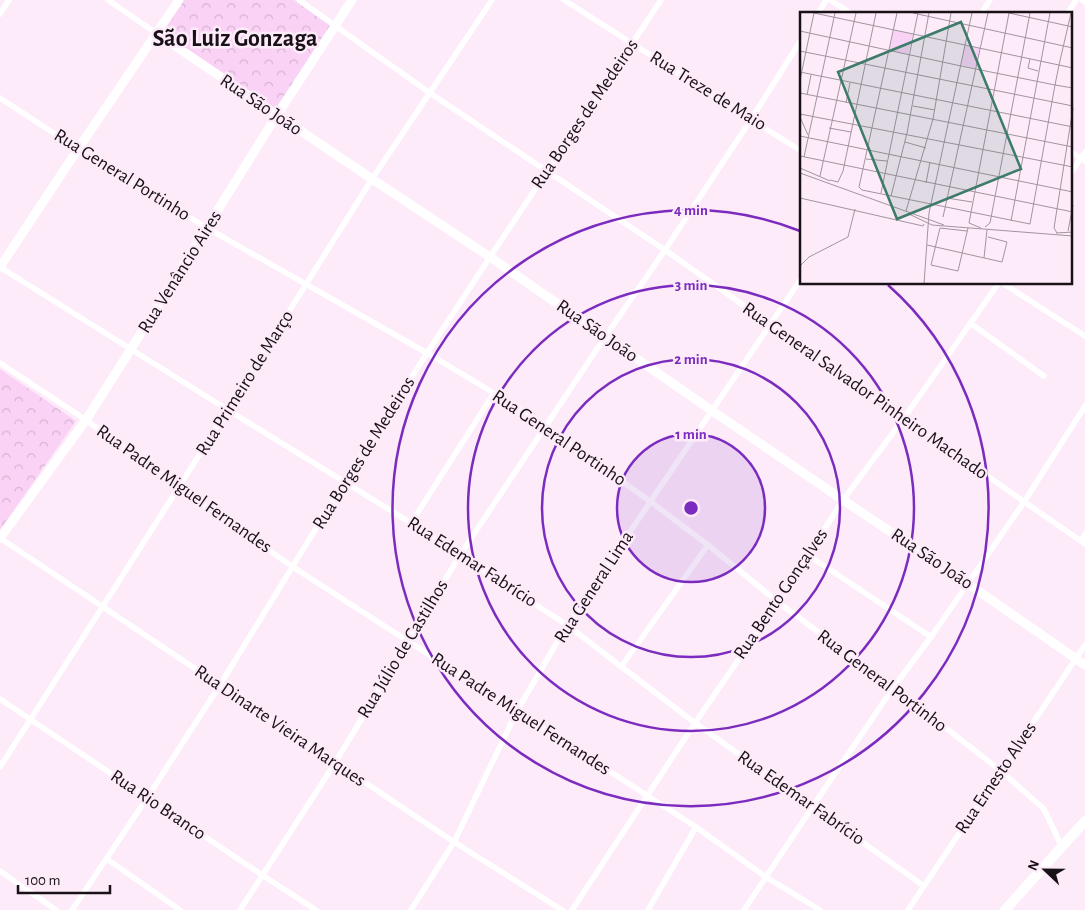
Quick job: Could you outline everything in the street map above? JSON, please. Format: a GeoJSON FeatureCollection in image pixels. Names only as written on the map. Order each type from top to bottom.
{"type":"FeatureCollection","features":[{"type":"Feature","properties":{"kind":"highway"},"geometry":{"type":"LineString","coordinates":[[1005,910],[1085,822]]}},
{"type":"Feature","properties":{"kind":"main road"},"geometry":{"type":"LineString","coordinates":[[0,267],[179,0]]}},
{"type":"Feature","properties":{"kind":"main road","name":"Rua Venâncio Aires"},"geometry":{"type":"LineString","coordinates":[[0,538],[86,420],[277,115],[352,0]]}},
{"type":"Feature","properties":{"kind":"main road","name":"Rua São João"},"geometry":{"type":"LineString","coordinates":[[156,34],[490,256],[711,410],[967,582],[1085,665]]}},
{"type":"Feature","properties":{"kind":"street"},"geometry":{"type":"LineString","coordinates":[[0,14],[9,0]]}},
{"type":"Feature","properties":{"kind":"street","name":"Rua São João"},"geometry":{"type":"LineString","coordinates":[[108,0],[156,34]]}},
{"type":"Feature","properties":{"kind":"street","name":"Rua General Salvador Pinheiro Machado"},"geometry":{"type":"LineString","coordinates":[[299,0],[430,93],[665,250],[1083,542]]}},
{"type":"Feature","properties":{"kind":"street","name":"Rua Primeiro de Março"},"geometry":{"type":"LineString","coordinates":[[0,767],[228,410],[372,179],[492,0]]}},
{"type":"Feature","properties":{"kind":"street","name":"Rua Treze de Maio"},"geometry":{"type":"LineString","coordinates":[[564,0],[800,150]]}},
{"type":"Feature","properties":{"kind":"street","name":"Rua Borges de Medeiros"},"geometry":{"type":"LineString","coordinates":[[72,910],[220,685],[345,481],[427,353],[661,0]]}},
{"type":"Feature","properties":{"kind":"street"},"geometry":{"type":"LineString","coordinates":[[819,12],[826,0]]}},
{"type":"Feature","properties":{"kind":"street"},"geometry":{"type":"LineString","coordinates":[[830,0],[849,12]]}},
{"type":"Feature","properties":{"kind":"street"},"geometry":{"type":"LineString","coordinates":[[982,12],[990,0]]}},
{"type":"Feature","properties":{"kind":"street"},"geometry":{"type":"LineString","coordinates":[[1068,12],[1076,0]]}},
{"type":"Feature","properties":{"kind":"street","name":"Rua Júlio de Castilhos"},"geometry":{"type":"LineString","coordinates":[[240,910],[335,763],[460,555],[665,250],[800,42]]}},
{"type":"Feature","properties":{"kind":"street","name":"Rua General Portinho"},"geometry":{"type":"LineString","coordinates":[[0,98],[78,149],[207,228],[427,353],[546,427],[708,545],[778,602],[1001,771],[1044,809],[1062,847]]}},
{"type":"Feature","properties":{"kind":"street"},"geometry":{"type":"LineString","coordinates":[[1072,172],[1083,160],[1085,152]]}},
{"type":"Feature","properties":{"kind":"street"},"geometry":{"type":"LineString","coordinates":[[1072,153],[1083,160]]}},
{"type":"Feature","properties":{"kind":"street","name":"Rua Edemar Fabrício"},"geometry":{"type":"LineString","coordinates":[[0,267],[345,481],[567,625],[695,722],[924,886]]}},
{"type":"Feature","properties":{"kind":"street","name":"Rua General Lima"},"geometry":{"type":"LineString","coordinates":[[411,910],[454,842],[517,712],[567,625],[800,280]]}},
{"type":"Feature","properties":{"kind":"street","name":"Rua Bento Gonçalves"},"geometry":{"type":"LineString","coordinates":[[572,910],[695,722],[778,602],[843,500],[904,418],[997,285]]}},
{"type":"Feature","properties":{"kind":"street"},"geometry":{"type":"LineString","coordinates":[[1006,285],[1085,336]]}},
{"type":"Feature","properties":{"kind":"street"},"geometry":{"type":"LineString","coordinates":[[970,324],[1044,376]]}},
{"type":"Feature","properties":{"kind":"street","name":"Rua Padre Miguel Fernandes"},"geometry":{"type":"LineString","coordinates":[[0,363],[86,420],[293,567],[696,827],[766,877],[820,910]]}},
{"type":"Feature","properties":{"kind":"street"},"geometry":{"type":"LineString","coordinates":[[411,523],[494,393]]}},
{"type":"Feature","properties":{"kind":"street"},"geometry":{"type":"LineString","coordinates":[[744,910],[893,688],[931,637],[967,582],[1024,502],[1085,406]]}},
{"type":"Feature","properties":{"kind":"street"},"geometry":{"type":"LineString","coordinates":[[1083,542],[1085,534]]}},
{"type":"Feature","properties":{"kind":"street","name":"Rua Dinarte Vieira Marques"},"geometry":{"type":"LineString","coordinates":[[0,538],[454,842],[562,910]]}},
{"type":"Feature","properties":{"kind":"street"},"geometry":{"type":"LineString","coordinates":[[621,666],[708,545]]}},
{"type":"Feature","properties":{"kind":"street"},"geometry":{"type":"LineString","coordinates":[[808,555],[931,637]]}},
{"type":"Feature","properties":{"kind":"street","name":"Rua Ernesto Alves"},"geometry":{"type":"LineString","coordinates":[[908,910],[1085,645]]}},
{"type":"Feature","properties":{"kind":"street","name":"Rua Rio Branco"},"geometry":{"type":"LineString","coordinates":[[0,699],[316,910]]}},
{"type":"Feature","properties":{"kind":"street"},"geometry":{"type":"LineString","coordinates":[[648,910],[696,827]]}},
{"type":"Feature","properties":{"kind":"street"},"geometry":{"type":"LineString","coordinates":[[107,859],[180,910]]}},
{"type":"Feature","properties":{"kind":"street"},"geometry":{"type":"LineString","coordinates":[[0,871],[56,910]]}},
{"type":"Feature","properties":{"kind":"green space"},"geometry":{"type":"Polygon","coordinates":[[[181,0],[294,0],[332,27],[277,110],[159,32],[181,0]]]}},
{"type":"Feature","properties":{"kind":"green space"},"geometry":{"type":"Polygon","coordinates":[[[0,369],[76,421],[0,530],[0,369]]]}},
{"type":"Feature","properties":{"kind":"district","name":"São Luiz Gonzaga"},"geometry":{"type":"Point","coordinates":[235,39]}}]}
